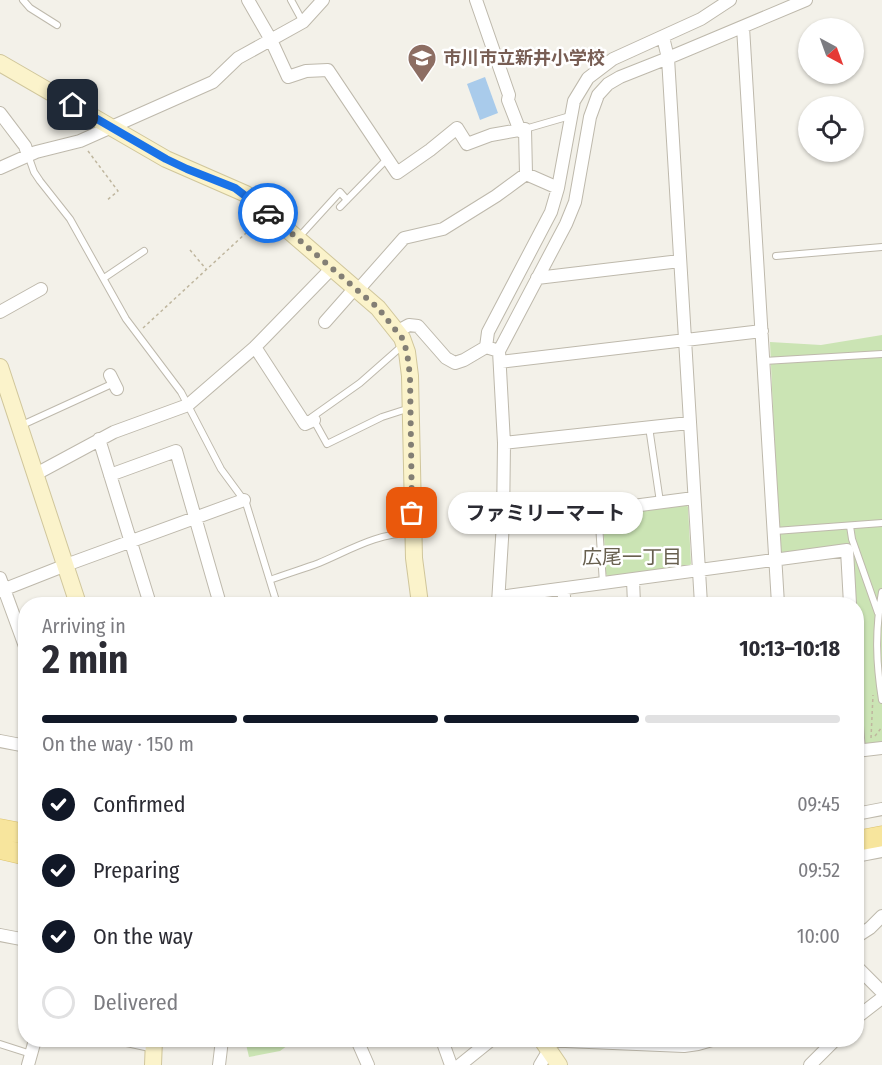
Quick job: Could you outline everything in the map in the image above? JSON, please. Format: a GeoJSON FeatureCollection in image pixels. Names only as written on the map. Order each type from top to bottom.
{"type":"FeatureCollection","features":[{"type":"Feature","properties":{"kind":"main road"},"geometry":{"type":"LineString","coordinates":[[0,828],[18,832]]}},
{"type":"Feature","properties":{"kind":"main road"},"geometry":{"type":"LineString","coordinates":[[0,849],[18,853]]}},
{"type":"Feature","properties":{"kind":"street"},"geometry":{"type":"LineString","coordinates":[[248,0],[271,40],[288,77],[306,71],[328,70],[397,173],[457,128],[467,144],[490,135],[523,130]]}},
{"type":"Feature","properties":{"kind":"street"},"geometry":{"type":"LineString","coordinates":[[0,168],[28,155],[80,141],[213,82],[238,58],[303,22],[323,0]]}},
{"type":"Feature","properties":{"kind":"street"},"geometry":{"type":"LineString","coordinates":[[476,0],[510,95],[508,100],[523,130],[526,174]]}},
{"type":"Feature","properties":{"kind":"street"},"geometry":{"type":"LineString","coordinates":[[486,347],[488,332],[551,212],[558,188],[574,101],[588,78],[614,58],[701,19],[730,0]]}},
{"type":"Feature","properties":{"kind":"street"},"geometry":{"type":"LineString","coordinates":[[499,597],[504,443],[500,356],[575,202],[590,117],[598,95],[608,84],[620,77],[806,0]]}},
{"type":"Feature","properties":{"kind":"street"},"geometry":{"type":"LineString","coordinates":[[743,27],[778,597]]}},
{"type":"Feature","properties":{"kind":"street"},"geometry":{"type":"LineString","coordinates":[[663,37],[668,58],[700,597]]}},
{"type":"Feature","properties":{"kind":"street"},"geometry":{"type":"LineString","coordinates":[[0,63],[176,164],[235,188],[378,308],[401,338],[409,368],[413,533],[419,597]]}},
{"type":"Feature","properties":{"kind":"street"},"geometry":{"type":"LineString","coordinates":[[0,113],[25,146],[28,155]]}},
{"type":"Feature","properties":{"kind":"street"},"geometry":{"type":"LineString","coordinates":[[526,174],[558,188]]}},
{"type":"Feature","properties":{"kind":"street"},"geometry":{"type":"LineString","coordinates":[[325,322],[404,238],[443,229],[526,174]]}},
{"type":"Feature","properties":{"kind":"street"},"geometry":{"type":"LineString","coordinates":[[537,279],[680,261]]}},
{"type":"Feature","properties":{"kind":"street"},"geometry":{"type":"LineString","coordinates":[[36,474],[114,432],[188,405],[255,347],[332,268]]}},
{"type":"Feature","properties":{"kind":"street"},"geometry":{"type":"LineString","coordinates":[[0,312],[41,289]]}},
{"type":"Feature","properties":{"kind":"street"},"geometry":{"type":"LineString","coordinates":[[401,338],[409,325],[418,326],[446,358],[455,363],[486,347]]}},
{"type":"Feature","properties":{"kind":"street"},"geometry":{"type":"LineString","coordinates":[[486,347],[500,356],[762,331]]}},
{"type":"Feature","properties":{"kind":"street"},"geometry":{"type":"LineString","coordinates":[[255,347],[305,424],[314,420]]}},
{"type":"Feature","properties":{"kind":"street"},"geometry":{"type":"LineString","coordinates":[[1,375],[76,597]]}},
{"type":"Feature","properties":{"kind":"street"},"geometry":{"type":"LineString","coordinates":[[504,443],[689,423]]}},
{"type":"Feature","properties":{"kind":"street"},"geometry":{"type":"LineString","coordinates":[[99,439],[148,597]]}},
{"type":"Feature","properties":{"kind":"street"},"geometry":{"type":"LineString","coordinates":[[110,475],[176,451],[218,597]]}},
{"type":"Feature","properties":{"kind":"street"},"geometry":{"type":"LineString","coordinates":[[503,523],[694,498]]}},
{"type":"Feature","properties":{"kind":"street"},"geometry":{"type":"LineString","coordinates":[[18,629],[1,586],[66,565],[243,500]]}},
{"type":"Feature","properties":{"kind":"street"},"geometry":{"type":"LineString","coordinates":[[520,597],[563,589],[847,550],[850,597]]}},
{"type":"Feature","properties":{"kind":"street"},"geometry":{"type":"LineString","coordinates":[[633,580],[634,597]]}},
{"type":"Feature","properties":{"kind":"street"},"geometry":{"type":"LineString","coordinates":[[563,589],[564,597]]}},
{"type":"Feature","properties":{"kind":"street"},"geometry":{"type":"LineString","coordinates":[[1,738],[18,743]]}},
{"type":"Feature","properties":{"kind":"street"},"geometry":{"type":"LineString","coordinates":[[864,750],[882,748]]}},
{"type":"Feature","properties":{"kind":"street"},"geometry":{"type":"LineString","coordinates":[[864,932],[882,916]]}},
{"type":"Feature","properties":{"kind":"street"},"geometry":{"type":"LineString","coordinates":[[0,935],[18,938]]}},
{"type":"Feature","properties":{"kind":"street"},"geometry":{"type":"LineString","coordinates":[[864,974],[882,992]]}},
{"type":"Feature","properties":{"kind":"street"},"geometry":{"type":"LineString","coordinates":[[864,1012],[882,998]]}},
{"type":"Feature","properties":{"kind":"street"},"geometry":{"type":"LineString","coordinates":[[153,1065],[154,1047]]}},
{"type":"Feature","properties":{"kind":"street"},"geometry":{"type":"LineString","coordinates":[[219,1065],[221,1047]]}},
{"type":"Feature","properties":{"kind":"street"},"geometry":{"type":"LineString","coordinates":[[360,1047],[368,1065]]}},
{"type":"Feature","properties":{"kind":"street"},"geometry":{"type":"LineString","coordinates":[[445,1047],[451,1065]]}},
{"type":"Feature","properties":{"kind":"street"},"geometry":{"type":"LineString","coordinates":[[460,1065],[482,1047]]}},
{"type":"Feature","properties":{"kind":"street"},"geometry":{"type":"LineString","coordinates":[[540,1065],[543,1047]]}},
{"type":"Feature","properties":{"kind":"street"},"geometry":{"type":"LineString","coordinates":[[547,1047],[559,1065]]}},
{"type":"Feature","properties":{"kind":"street"},"geometry":{"type":"LineString","coordinates":[[810,1065],[823,1047]]}},
{"type":"Feature","properties":{"kind":"lane"},"geometry":{"type":"LineString","coordinates":[[23,0],[30,8],[57,25]]}},
{"type":"Feature","properties":{"kind":"lane"},"geometry":{"type":"LineString","coordinates":[[291,0],[303,22]]}},
{"type":"Feature","properties":{"kind":"lane"},"geometry":{"type":"LineString","coordinates":[[523,130],[570,116]]}},
{"type":"Feature","properties":{"kind":"lane"},"geometry":{"type":"LineString","coordinates":[[28,155],[40,182],[70,219],[137,334],[181,392],[221,469],[243,500],[275,597]]}},
{"type":"Feature","properties":{"kind":"lane"},"geometry":{"type":"LineString","coordinates":[[340,207],[388,159]]}},
{"type":"Feature","properties":{"kind":"lane"},"geometry":{"type":"LineString","coordinates":[[297,238],[340,192],[347,200]]}},
{"type":"Feature","properties":{"kind":"lane"},"geometry":{"type":"LineString","coordinates":[[776,256],[882,247]]}},
{"type":"Feature","properties":{"kind":"lane"},"geometry":{"type":"LineString","coordinates":[[104,278],[144,251]]}},
{"type":"Feature","properties":{"kind":"lane"},"geometry":{"type":"LineString","coordinates":[[401,338],[360,383],[312,417],[327,444],[382,417],[411,408]]}},
{"type":"Feature","properties":{"kind":"lane"},"geometry":{"type":"LineString","coordinates":[[764,361],[882,354]]}},
{"type":"Feature","properties":{"kind":"lane"},"geometry":{"type":"LineString","coordinates":[[20,426],[114,382]]}},
{"type":"Feature","properties":{"kind":"lane"},"geometry":{"type":"LineString","coordinates":[[649,427],[660,502]]}},
{"type":"Feature","properties":{"kind":"lane"},"geometry":{"type":"LineString","coordinates":[[598,510],[603,584]]}},
{"type":"Feature","properties":{"kind":"lane"},"geometry":{"type":"LineString","coordinates":[[775,531],[882,523]]}},
{"type":"Feature","properties":{"kind":"lane"},"geometry":{"type":"LineString","coordinates":[[850,526],[852,539],[878,614]]}},
{"type":"Feature","properties":{"kind":"lane"},"geometry":{"type":"LineString","coordinates":[[270,580],[320,562],[366,541],[399,533],[413,533]]}},
{"type":"Feature","properties":{"kind":"lane"},"geometry":{"type":"LineString","coordinates":[[882,592],[878,614],[876,670],[882,700]]}},
{"type":"Feature","properties":{"kind":"lane"},"geometry":{"type":"LineString","coordinates":[[0,1044],[29,1059]]}},
{"type":"Feature","properties":{"kind":"path"},"geometry":{"type":"LineString","coordinates":[[80,141],[118,191],[106,201]]}},
{"type":"Feature","properties":{"kind":"path"},"geometry":{"type":"LineString","coordinates":[[137,334],[267,213]]}},
{"type":"Feature","properties":{"kind":"path"},"geometry":{"type":"LineString","coordinates":[[190,250],[207,269]]}},
{"type":"Feature","properties":{"kind":"path"},"geometry":{"type":"LineString","coordinates":[[876,670],[873,679],[871,742],[882,727]]}},
{"type":"Feature","properties":{"kind":"green space"},"geometry":{"type":"Polygon","coordinates":[[[882,335],[882,744],[867,745],[864,742],[864,597],[855,597],[851,545],[784,555],[779,551],[770,342],[821,345],[882,335]]]}},
{"type":"Feature","properties":{"kind":"green space"},"geometry":{"type":"Polygon","coordinates":[[[686,504],[691,564],[688,567],[609,578],[606,574],[603,517],[607,514],[686,504]]]}},
{"type":"Feature","properties":{"kind":"green space"},"geometry":{"type":"Polygon","coordinates":[[[247,1047],[285,1047],[280,1051],[249,1057],[247,1047]]]}},
{"type":"Feature","properties":{"kind":"water"},"geometry":{"type":"Polygon","coordinates":[[[485,77],[498,113],[480,120],[467,84],[485,77]]]}},
{"type":"Feature","properties":{"kind":"way so far"},"geometry":{"type":"LineString","coordinates":[[268,213],[378,308],[402,338],[407,352],[410,376],[412,513]]}},
{"type":"Feature","properties":{"kind":"place","name":"市川市立新井小学校"},"geometry":{"type":"Point","coordinates":[422,84]}},
{"type":"Feature","properties":{"kind":"place","name":"ファミリーマート"},"geometry":{"type":"Point","coordinates":[412,513]}},
{"type":"Feature","properties":{"kind":"district","name":"広尾一丁目"},"geometry":{"type":"Point","coordinates":[632,557]}},
{"type":"Feature","properties":{"kind":"route"},"geometry":{"type":"LineString","coordinates":[[73,105],[166,159],[246,194],[268,213]]}}]}
